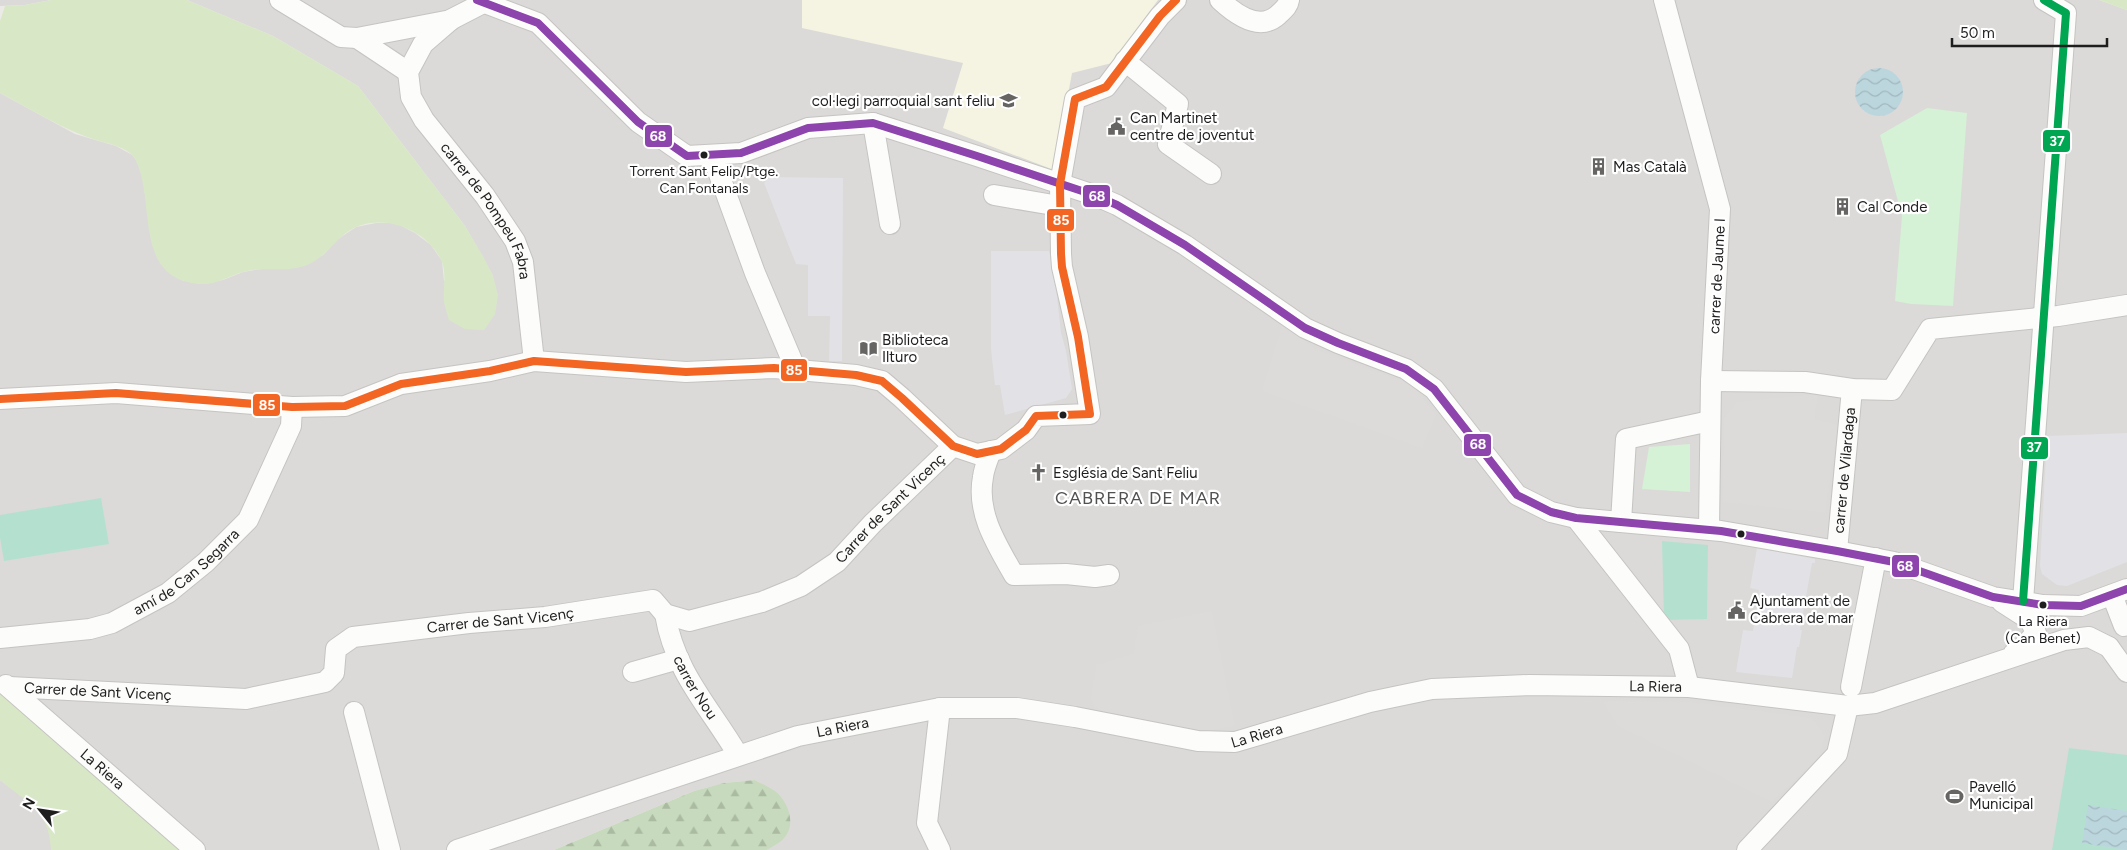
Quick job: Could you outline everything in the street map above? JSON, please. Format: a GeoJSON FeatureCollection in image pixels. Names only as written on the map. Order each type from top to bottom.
{"type":"FeatureCollection","features":[{"type":"Feature","properties":{"kind":"street"},"geometry":{"type":"LineString","coordinates":[[280,0],[341,37],[357,38],[452,20]]}},
{"type":"Feature","properties":{"kind":"street"},"geometry":{"type":"LineString","coordinates":[[0,399],[116,393],[292,407],[345,406],[401,384],[490,371],[534,361],[686,372],[774,368],[856,375],[882,381],[953,446],[977,454],[1001,449],[1026,430],[1036,416],[1090,414],[1078,336],[1062,267],[1059,206],[1060,184],[1075,99],[1106,86],[1160,16],[1176,0]]}},
{"type":"Feature","properties":{"kind":"street"},"geometry":{"type":"LineString","coordinates":[[1220,0],[1233,12],[1254,22],[1272,21],[1288,6],[1289,0]]}},
{"type":"Feature","properties":{"kind":"street","name":"carrer de Jaume I"},"geometry":{"type":"LineString","coordinates":[[1664,0],[1720,209],[1711,381],[1709,529]]}},
{"type":"Feature","properties":{"kind":"street"},"geometry":{"type":"LineString","coordinates":[[2023,601],[2066,13],[2044,0]]}},
{"type":"Feature","properties":{"kind":"street"},"geometry":{"type":"LineString","coordinates":[[357,38],[408,72],[423,44],[452,20],[480,2],[538,23],[638,122],[687,156],[741,153],[808,128],[873,123],[1028,173],[1116,205],[1185,246],[1305,328],[1406,369],[1434,389],[1517,495],[1551,512],[1576,518],[1709,529],[1894,562],[1993,597],[2030,620],[2036,633],[2024,646],[1997,663]]}},
{"type":"Feature","properties":{"kind":"street"},"geometry":{"type":"LineString","coordinates":[[1125,62],[1178,104],[1168,144],[1211,174]]}},
{"type":"Feature","properties":{"kind":"street","name":"carrer de Pompeu Fabra"},"geometry":{"type":"LineString","coordinates":[[408,72],[411,97],[424,120],[485,196],[516,241],[523,262],[534,361]]}},
{"type":"Feature","properties":{"kind":"street"},"geometry":{"type":"LineString","coordinates":[[873,123],[890,224]]}},
{"type":"Feature","properties":{"kind":"street"},"geometry":{"type":"LineString","coordinates":[[712,155],[758,281],[796,370]]}},
{"type":"Feature","properties":{"kind":"street"},"geometry":{"type":"LineString","coordinates":[[994,196],[1059,206]]}},
{"type":"Feature","properties":{"kind":"street"},"geometry":{"type":"LineString","coordinates":[[1711,381],[1805,382],[1852,388],[1892,390],[1930,329],[2127,306]]}},
{"type":"Feature","properties":{"kind":"street","name":"carrer de Vilardaga"},"geometry":{"type":"LineString","coordinates":[[1837,551],[1852,388]]}},
{"type":"Feature","properties":{"kind":"street","name":"amí de Can Segarra"},"geometry":{"type":"LineString","coordinates":[[0,638],[90,629],[112,623],[168,593],[206,562],[248,520],[291,426],[292,407]]}},
{"type":"Feature","properties":{"kind":"street"},"geometry":{"type":"LineString","coordinates":[[1621,522],[1626,439],[1710,421]]}},
{"type":"Feature","properties":{"kind":"street","name":"Carrer de Sant Vicenç"},"geometry":{"type":"LineString","coordinates":[[4,684],[246,699],[325,682],[334,673],[336,649],[353,637],[469,623],[545,618],[653,600],[665,614],[690,621],[762,602],[801,586],[838,562],[872,524],[953,446]]}},
{"type":"Feature","properties":{"kind":"street"},"geometry":{"type":"LineString","coordinates":[[991,451],[982,478],[982,506],[992,537],[1014,575],[1066,574],[1095,577],[1108,575]]}},
{"type":"Feature","properties":{"kind":"street"},"geometry":{"type":"LineString","coordinates":[[1576,518],[1679,649],[1689,687]]}},
{"type":"Feature","properties":{"kind":"street"},"geometry":{"type":"LineString","coordinates":[[1747,850],[1836,754],[1850,696],[1876,558]]}},
{"type":"Feature","properties":{"kind":"street"},"geometry":{"type":"LineString","coordinates":[[1993,597],[2043,605],[2081,606],[2120,592],[2125,623],[2109,647],[2127,672]]}},
{"type":"Feature","properties":{"kind":"street"},"geometry":{"type":"LineString","coordinates":[[2064,640],[2081,606]]}},
{"type":"Feature","properties":{"kind":"street","name":"carrer Nou"},"geometry":{"type":"LineString","coordinates":[[665,614],[673,645],[692,686],[738,755]]}},
{"type":"Feature","properties":{"kind":"street","name":"La Riera"},"geometry":{"type":"LineString","coordinates":[[458,850],[798,736],[940,708],[1017,708],[1075,717],[1198,741],[1235,742],[1370,702],[1432,689],[1529,686],[1689,687],[1850,696],[1875,702],[2064,640],[2089,637],[2109,647]]}},
{"type":"Feature","properties":{"kind":"street"},"geometry":{"type":"LineString","coordinates":[[633,672],[679,659]]}},
{"type":"Feature","properties":{"kind":"street","name":"La Riera"},"geometry":{"type":"LineString","coordinates":[[4,684],[195,850]]}},
{"type":"Feature","properties":{"kind":"street"},"geometry":{"type":"LineString","coordinates":[[940,708],[927,824],[940,850]]}},
{"type":"Feature","properties":{"kind":"street"},"geometry":{"type":"LineString","coordinates":[[354,712],[390,850]]}},
{"type":"Feature","properties":{"kind":"shaded area"},"geometry":{"type":"Polygon","coordinates":[[[0,0],[51,0],[25,5],[0,6],[0,0]]]}},
{"type":"Feature","properties":{"kind":"shaded area"},"geometry":{"type":"Polygon","coordinates":[[[187,0],[2099,0],[2127,10],[2127,850],[767,850],[772,846],[780,796],[755,780],[725,783],[694,791],[554,850],[183,850],[0,695],[0,93],[75,134],[116,146],[134,156],[143,174],[145,194],[181,280],[201,284],[265,268],[286,269],[323,255],[338,239],[356,227],[376,223],[396,223],[415,233],[431,245],[442,261],[444,281],[493,276],[465,226],[358,86],[273,36],[187,0]]]}},
{"type":"Feature","properties":{"kind":"shaded area","name":"col·legi parroquial sant feliu"},"geometry":{"type":"Polygon","coordinates":[[[802,0],[1158,0],[1112,63],[1072,73],[1054,170],[943,128],[963,63],[802,28],[802,0]]]}},
{"type":"Feature","properties":{"kind":"shaded area"},"geometry":{"type":"Polygon","coordinates":[[[770,177],[843,178],[842,361],[829,361],[830,316],[808,316],[808,265],[796,264],[764,183],[770,177]]]}},
{"type":"Feature","properties":{"kind":"shaded area"},"geometry":{"type":"Polygon","coordinates":[[[991,251],[1049,251],[1055,278],[1061,333],[1072,389],[1066,398],[1005,415],[1000,385],[995,385],[991,349],[991,251]]]}},
{"type":"Feature","properties":{"kind":"shaded area"},"geometry":{"type":"Polygon","coordinates":[[[1282,325],[1317,350],[1413,385],[1436,415],[1422,448],[1262,391],[1282,325]]]}},
{"type":"Feature","properties":{"kind":"shaded area"},"geometry":{"type":"Polygon","coordinates":[[[1817,394],[1815,419],[1838,425],[1825,513],[1723,502],[1724,419],[1737,402],[1817,394]]]}},
{"type":"Feature","properties":{"kind":"shaded area"},"geometry":{"type":"Polygon","coordinates":[[[2127,433],[2127,562],[2067,586],[2057,585],[2042,574],[2040,566],[2047,436],[2127,433]]]}},
{"type":"Feature","properties":{"kind":"shaded area"},"geometry":{"type":"Polygon","coordinates":[[[1757,548],[1815,559],[1815,563],[1812,563],[1800,630],[1802,630],[1792,678],[1736,672],[1743,630],[1753,631],[1759,590],[1750,588],[1757,548]]]}},
{"type":"Feature","properties":{"kind":"shaded area"},"geometry":{"type":"Polygon","coordinates":[[[1212,611],[1235,726],[1205,731],[1166,729],[1110,717],[1095,707],[1091,699],[1096,665],[1134,653],[1138,626],[1212,611]]]}},
{"type":"Feature","properties":{"kind":"shaded area"},"geometry":{"type":"Polygon","coordinates":[[[1603,701],[1690,702],[1812,718],[1825,736],[1819,756],[1772,802],[1618,726],[1603,701]]]}},
{"type":"Feature","properties":{"kind":"shaded area"},"geometry":{"type":"Polygon","coordinates":[[[0,780],[29,802],[44,817],[51,836],[51,850],[0,850],[0,780]]]}},
{"type":"Feature","properties":{"kind":"green space"},"geometry":{"type":"Polygon","coordinates":[[[51,0],[187,0],[273,36],[358,86],[465,226],[484,258],[493,276],[498,295],[495,314],[484,330],[465,329],[449,320],[444,301],[443,265],[435,249],[426,240],[404,227],[379,222],[354,228],[342,236],[320,257],[307,265],[292,269],[251,270],[206,284],[178,279],[164,268],[155,253],[150,235],[141,176],[132,155],[119,147],[61,125],[0,93],[0,21],[5,6],[25,5],[51,0]]]}},
{"type":"Feature","properties":{"kind":"green space"},"geometry":{"type":"Polygon","coordinates":[[[2099,0],[2127,0],[2127,10],[2099,0]]]}},
{"type":"Feature","properties":{"kind":"green space"},"geometry":{"type":"Polygon","coordinates":[[[1927,108],[1967,113],[1953,306],[1911,304],[1895,301],[1902,216],[1880,135],[1927,108]]]}},
{"type":"Feature","properties":{"kind":"green space"},"geometry":{"type":"Polygon","coordinates":[[[1690,444],[1690,492],[1642,489],[1649,447],[1690,444]]]}},
{"type":"Feature","properties":{"kind":"green space"},"geometry":{"type":"Polygon","coordinates":[[[101,498],[109,544],[4,561],[0,538],[0,515],[101,498]]]}},
{"type":"Feature","properties":{"kind":"green space"},"geometry":{"type":"Polygon","coordinates":[[[1662,541],[1708,545],[1707,619],[1664,620],[1662,541]]]}},
{"type":"Feature","properties":{"kind":"green space"},"geometry":{"type":"Polygon","coordinates":[[[0,694],[135,807],[183,850],[51,850],[46,825],[41,816],[28,802],[0,780],[0,694]]]}},
{"type":"Feature","properties":{"kind":"green space"},"geometry":{"type":"Polygon","coordinates":[[[2069,748],[2127,755],[2127,850],[2052,850],[2069,748]]]}},
{"type":"Feature","properties":{"kind":"green space"},"geometry":{"type":"Polygon","coordinates":[[[755,780],[778,794],[788,808],[790,826],[788,832],[780,842],[767,850],[554,850],[694,791],[724,783],[755,780]]]}},
{"type":"Feature","properties":{"kind":"water"},"geometry":{"type":"Polygon","coordinates":[[[1874,68],[1884,68],[1896,75],[1903,87],[1903,97],[1896,109],[1884,116],[1874,116],[1866,112],[1859,105],[1855,97],[1855,87],[1859,79],[1866,72],[1874,68]]]}},
{"type":"Feature","properties":{"kind":"water"},"geometry":{"type":"Polygon","coordinates":[[[2088,805],[2127,811],[2127,850],[2082,843],[2088,805]]]}},
{"type":"Feature","properties":{"kind":"transit line","name":"68"},"geometry":{"type":"LineString","coordinates":[[477,0],[538,23],[638,122],[687,156],[741,153],[808,128],[873,123],[1094,195],[1117,205],[1185,245],[1305,328],[1406,369],[1434,389],[1517,495],[1551,512],[1576,518],[1721,531],[1837,551],[1894,562],[1993,597],[2043,605],[2081,606],[2127,589]]}},
{"type":"Feature","properties":{"kind":"transit line","name":"85"},"geometry":{"type":"LineString","coordinates":[[0,399],[116,393],[292,407],[345,406],[401,384],[490,371],[534,361],[686,372],[774,368],[856,375],[882,381],[953,446],[977,454],[1001,449],[1026,430],[1036,416],[1090,414],[1078,337],[1062,267],[1061,254],[1060,184],[1075,99],[1106,87],[1160,16],[1176,0]]}},
{"type":"Feature","properties":{"kind":"transit line","name":"37"},"geometry":{"type":"LineString","coordinates":[[2023,601],[2066,13],[2044,0]]}},
{"type":"Feature","properties":{"kind":"place","name":"col·legi parroquial sant feliu"},"geometry":{"type":"Point","coordinates":[1009,101]}},
{"type":"Feature","properties":{"kind":"place","name":"Can Martinet centre de joventut"},"geometry":{"type":"Point","coordinates":[1116,127]}},
{"type":"Feature","properties":{"kind":"place","name":"Torrent Sant Felip/Ptge. Can Fontanals"},"geometry":{"type":"Point","coordinates":[704,155]}},
{"type":"Feature","properties":{"kind":"place","name":"Mas Català"},"geometry":{"type":"Point","coordinates":[1599,167]}},
{"type":"Feature","properties":{"kind":"place","name":"Cal Conde"},"geometry":{"type":"Point","coordinates":[1843,207]}},
{"type":"Feature","properties":{"kind":"place","name":"Biblioteca Ilturo"},"geometry":{"type":"Point","coordinates":[868,349]}},
{"type":"Feature","properties":{"kind":"place","name":"Església de Sant Feliu"},"geometry":{"type":"Point","coordinates":[1039,473]}},
{"type":"Feature","properties":{"kind":"place","name":"La Riera (Can Benet)"},"geometry":{"type":"Point","coordinates":[2043,605]}},
{"type":"Feature","properties":{"kind":"place","name":"Ajuntament de Cabrera de mar"},"geometry":{"type":"Point","coordinates":[1736,610]}},
{"type":"Feature","properties":{"kind":"place","name":"Pavelló Municipal"},"geometry":{"type":"Point","coordinates":[1955,796]}},
{"type":"Feature","properties":{"kind":"district","name":"CABRERA DE MAR"},"geometry":{"type":"Point","coordinates":[1138,498]}}]}
